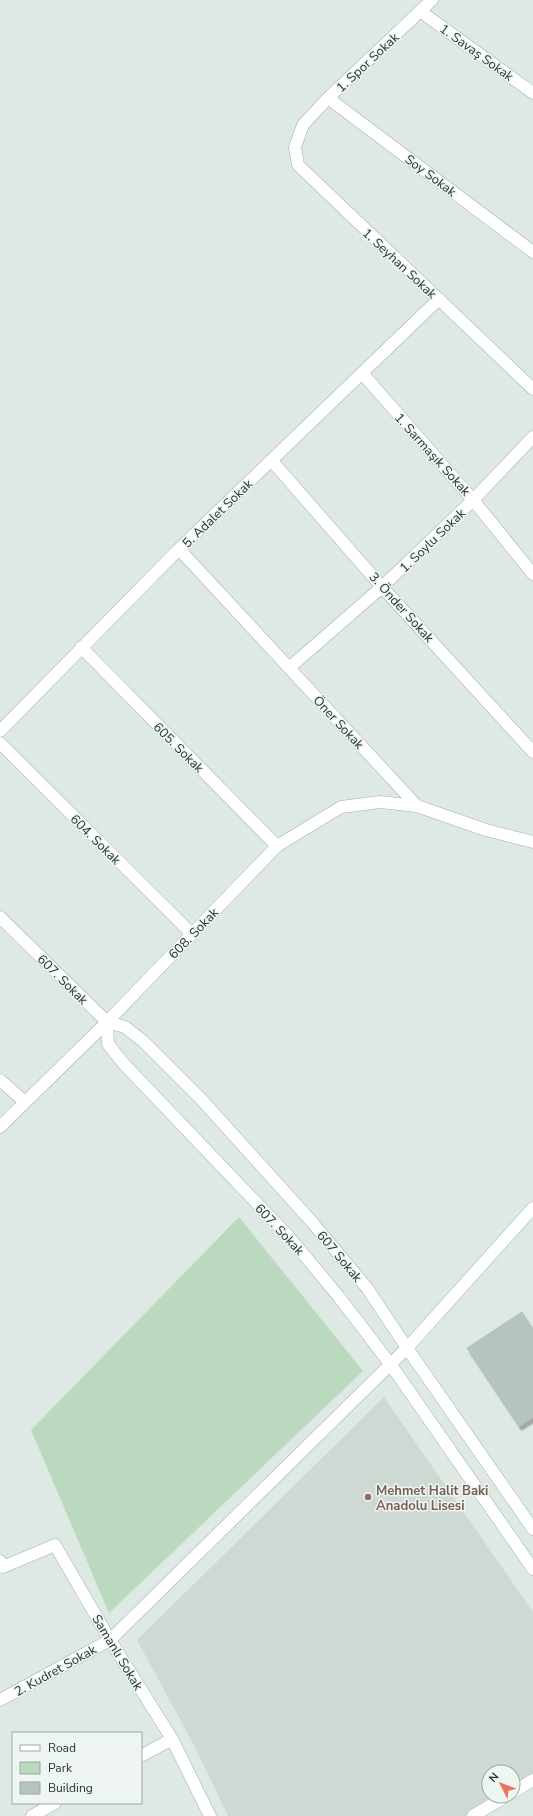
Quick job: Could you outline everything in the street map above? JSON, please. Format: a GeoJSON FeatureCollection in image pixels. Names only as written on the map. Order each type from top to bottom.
{"type":"FeatureCollection","features":[{"type":"Feature","properties":{"kind":"street","name":"1. Spor Sokak"},"geometry":{"type":"LineString","coordinates":[[303,125],[328,98],[432,0]]}},
{"type":"Feature","properties":{"kind":"street","name":"1. Savaş Sokak"},"geometry":{"type":"LineString","coordinates":[[420,11],[533,93]]}},
{"type":"Feature","properties":{"kind":"street","name":"Soy Sokak"},"geometry":{"type":"LineString","coordinates":[[328,98],[533,252]]}},
{"type":"Feature","properties":{"kind":"street","name":"1. Seyhan Sokak"},"geometry":{"type":"LineString","coordinates":[[303,125],[295,146],[298,165],[533,389]]}},
{"type":"Feature","properties":{"kind":"street","name":"5. Adalet Sokak"},"geometry":{"type":"LineString","coordinates":[[0,731],[179,549],[439,299]]}},
{"type":"Feature","properties":{"kind":"street","name":"1. Sarmaşık Sokak"},"geometry":{"type":"LineString","coordinates":[[362,373],[474,500],[533,574]]}},
{"type":"Feature","properties":{"kind":"street","name":"1. Soylu Sokak"},"geometry":{"type":"LineString","coordinates":[[289,668],[382,587],[474,500],[533,437]]}},
{"type":"Feature","properties":{"kind":"street","name":"3. Önder Sokak"},"geometry":{"type":"LineString","coordinates":[[272,461],[382,587],[533,752]]}},
{"type":"Feature","properties":{"kind":"street","name":"Öner Sokak"},"geometry":{"type":"LineString","coordinates":[[179,549],[417,806],[486,830],[533,842]]}},
{"type":"Feature","properties":{"kind":"street","name":"605. Sokak"},"geometry":{"type":"LineString","coordinates":[[81,647],[277,846]]}},
{"type":"Feature","properties":{"kind":"street","name":"604. Sokak"},"geometry":{"type":"LineString","coordinates":[[0,743],[192,934]]}},
{"type":"Feature","properties":{"kind":"street","name":"608. Sokak"},"geometry":{"type":"LineString","coordinates":[[0,1127],[107,1022],[277,846],[341,807],[380,802],[417,806]]}},
{"type":"Feature","properties":{"kind":"street","name":"607. Sokak"},"geometry":{"type":"LineString","coordinates":[[0,917],[107,1022],[108,1044],[123,1063],[290,1238],[339,1296],[391,1365],[533,1569]]}},
{"type":"Feature","properties":{"kind":"street","name":"607 Sokak"},"geometry":{"type":"LineString","coordinates":[[107,1022],[125,1027],[143,1041],[200,1099],[327,1240],[366,1288],[533,1529]]}},
{"type":"Feature","properties":{"kind":"street"},"geometry":{"type":"LineString","coordinates":[[0,1080],[25,1102]]}},
{"type":"Feature","properties":{"kind":"street","name":"2. Kudret Sokak"},"geometry":{"type":"LineString","coordinates":[[0,1700],[110,1640],[408,1348],[533,1208]]}},
{"type":"Feature","properties":{"kind":"street","name":"Samanlı Sokak"},"geometry":{"type":"LineString","coordinates":[[1,1566],[55,1546],[110,1640],[172,1739],[210,1816]]}},
{"type":"Feature","properties":{"kind":"street"},"geometry":{"type":"LineString","coordinates":[[142,1755],[172,1739]]}},
{"type":"Feature","properties":{"kind":"street"},"geometry":{"type":"LineString","coordinates":[[521,1787],[533,1780]]}},
{"type":"Feature","properties":{"kind":"street"},"geometry":{"type":"LineString","coordinates":[[32,1816],[53,1804]]}},
{"type":"Feature","properties":{"kind":"street"},"geometry":{"type":"LineString","coordinates":[[473,1816],[493,1804]]}},
{"type":"Feature","properties":{"kind":"shaded area"},"geometry":{"type":"Polygon","coordinates":[[[384,1397],[533,1612],[533,1782],[521,1791],[521,1764],[481,1764],[481,1804],[501,1804],[479,1816],[228,1816],[196,1749],[137,1640],[384,1397]]]}},
{"type":"Feature","properties":{"kind":"green space"},"geometry":{"type":"Polygon","coordinates":[[[239,1217],[363,1371],[109,1613],[31,1430],[239,1217]]]}},
{"type":"Feature","properties":{"kind":"building"},"geometry":{"type":"Polygon","coordinates":[[[522,1312],[533,1329],[533,1417],[519,1426],[467,1348],[522,1312]]]}},
{"type":"Feature","properties":{"kind":"place","name":"Mehmet Halit Baki Anadolu Lisesi"},"geometry":{"type":"Point","coordinates":[368,1497]}}]}
